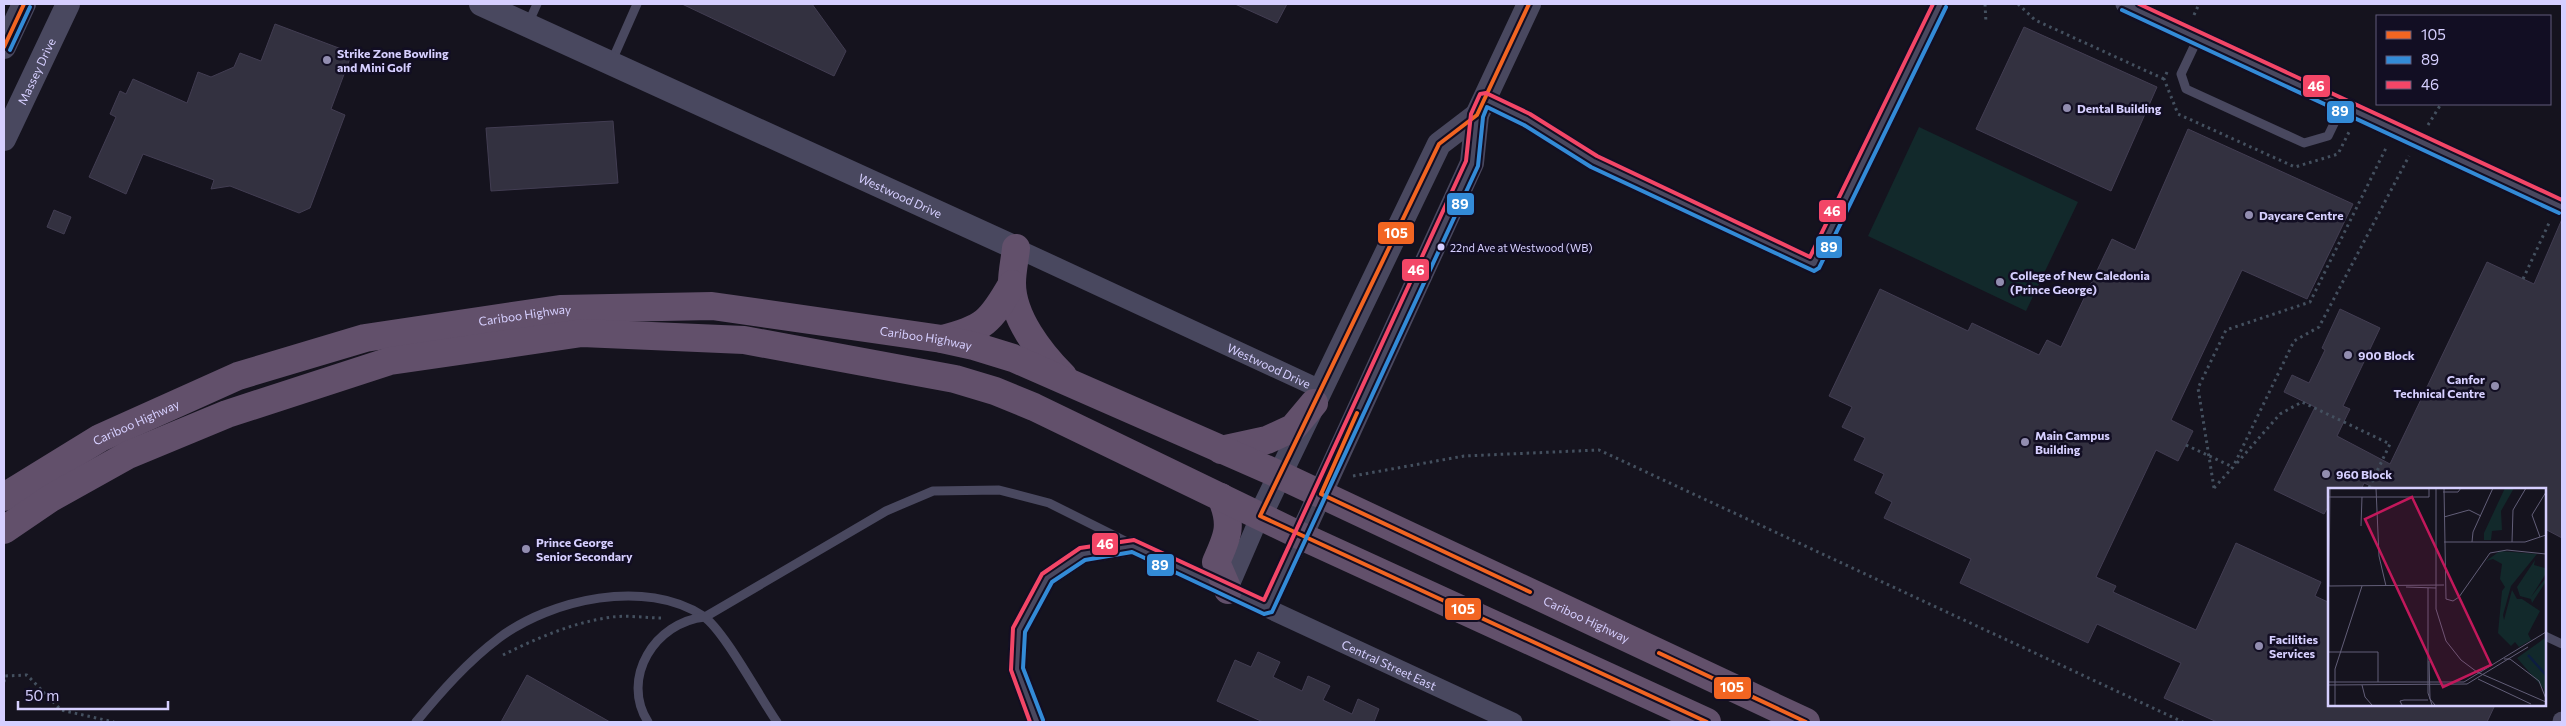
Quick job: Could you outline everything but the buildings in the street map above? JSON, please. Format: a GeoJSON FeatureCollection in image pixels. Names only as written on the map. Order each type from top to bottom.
{"type":"FeatureCollection","features":[{"type":"Feature","properties":{"kind":"highway"},"geometry":{"type":"LineString","coordinates":[[942,339],[966,333],[984,324],[998,309],[1012,284],[1016,248]]}},
{"type":"Feature","properties":{"kind":"highway"},"geometry":{"type":"LineString","coordinates":[[1012,284],[1027,330],[1042,354],[1069,382]]}},
{"type":"Feature","properties":{"kind":"highway","name":"Cariboo Highway"},"geometry":{"type":"LineString","coordinates":[[4,497],[100,438],[238,376],[365,338],[560,308],[712,306],[942,339],[974,346],[1013,358],[1220,450],[1280,474],[1806,722]]}},
{"type":"Feature","properties":{"kind":"highway","name":"Cariboo Highway"},"geometry":{"type":"LineString","coordinates":[[4,530],[51,498],[128,455],[227,414],[390,361],[582,333],[744,340],[955,379],[995,391],[1034,406],[1301,536],[1707,722]]}},
{"type":"Feature","properties":{"kind":"highway"},"geometry":{"type":"LineString","coordinates":[[1220,450],[1267,440],[1292,428],[1317,396]]}},
{"type":"Feature","properties":{"kind":"highway"},"geometry":{"type":"LineString","coordinates":[[1221,497],[1228,512],[1229,524],[1226,539],[1216,562],[1228,590]]}},
{"type":"Feature","properties":{"kind":"street"},"geometry":{"type":"LineString","coordinates":[[4,47],[24,4]]}},
{"type":"Feature","properties":{"kind":"street","name":"Massey Drive"},"geometry":{"type":"LineString","coordinates":[[4,139],[68,4]]}},
{"type":"Feature","properties":{"kind":"street","name":"Westwood Drive"},"geometry":{"type":"LineString","coordinates":[[480,4],[1016,248],[1317,396]]}},
{"type":"Feature","properties":{"kind":"street"},"geometry":{"type":"LineString","coordinates":[[1267,608],[1472,162],[1480,107],[1529,4]]}},
{"type":"Feature","properties":{"kind":"street"},"geometry":{"type":"LineString","coordinates":[[2125,4],[2560,206]]}},
{"type":"Feature","properties":{"kind":"street"},"geometry":{"type":"LineString","coordinates":[[1228,590],[1260,516],[1439,144],[1480,107]]}},
{"type":"Feature","properties":{"kind":"street"},"geometry":{"type":"LineString","coordinates":[[1036,722],[1017,669],[1019,630],[1037,595],[1047,578],[1083,554],[1133,546]]}},
{"type":"Feature","properties":{"kind":"street","name":"Central Street East"},"geometry":{"type":"LineString","coordinates":[[1133,546],[1513,722]]}},
{"type":"Feature","properties":{"kind":"lane"},"geometry":{"type":"LineString","coordinates":[[527,25],[537,4]]}},
{"type":"Feature","properties":{"kind":"lane"},"geometry":{"type":"LineString","coordinates":[[610,63],[637,4]]}},
{"type":"Feature","properties":{"kind":"lane"},"geometry":{"type":"LineString","coordinates":[[1480,107],[1527,119],[1594,161],[1813,265],[1940,4]]}},
{"type":"Feature","properties":{"kind":"lane"},"geometry":{"type":"LineString","coordinates":[[2198,38],[2181,74],[2186,89],[2304,143],[2328,136],[2343,105]]}},
{"type":"Feature","properties":{"kind":"lane"},"geometry":{"type":"LineString","coordinates":[[648,722],[640,709],[638,676],[650,648],[666,634],[688,619],[705,617],[886,510],[933,491],[998,490],[1049,503],[1133,546]]}},
{"type":"Feature","properties":{"kind":"lane"},"geometry":{"type":"LineString","coordinates":[[416,722],[455,676],[499,638],[529,620],[560,607],[609,596],[643,596],[671,601],[705,617],[721,637],[777,722]]}},
{"type":"Feature","properties":{"kind":"lane"},"geometry":{"type":"LineString","coordinates":[[2546,636],[2562,644]]}},
{"type":"Feature","properties":{"kind":"path"},"geometry":{"type":"LineString","coordinates":[[1985,4],[1986,23]]}},
{"type":"Feature","properties":{"kind":"path"},"geometry":{"type":"LineString","coordinates":[[2018,4],[2035,20],[2164,79]]}},
{"type":"Feature","properties":{"kind":"path"},"geometry":{"type":"LineString","coordinates":[[2369,488],[2390,444],[2302,402],[2280,414],[2214,488],[2198,388],[2226,330],[2310,302],[2389,140]]}},
{"type":"Feature","properties":{"kind":"path"},"geometry":{"type":"LineString","coordinates":[[2233,467],[2294,341],[2319,327],[2412,151]]}},
{"type":"Feature","properties":{"kind":"path"},"geometry":{"type":"LineString","coordinates":[[2523,279],[2560,206]]}},
{"type":"Feature","properties":{"kind":"path"},"geometry":{"type":"LineString","coordinates":[[2186,445],[2233,467]]}},
{"type":"Feature","properties":{"kind":"path"},"geometry":{"type":"LineString","coordinates":[[1321,494],[1356,474],[1454,458],[1599,450],[2183,722]]}},
{"type":"Feature","properties":{"kind":"path"},"geometry":{"type":"LineString","coordinates":[[498,658],[536,639],[578,625],[613,617],[688,619]]}},
{"type":"Feature","properties":{"kind":"path"},"geometry":{"type":"LineString","coordinates":[[4,682],[5,676],[27,674],[60,710],[114,722]]}},
{"type":"Feature","properties":{"kind":"green space"},"geometry":{"type":"Polygon","coordinates":[[[1919,127],[2078,202],[2026,311],[1868,236],[1919,127]]]}},
{"type":"Feature","properties":{"kind":"transit line","name":"105"},"geometry":{"type":"LineString","coordinates":[[4,47],[24,4]]}},
{"type":"Feature","properties":{"kind":"transit line","name":"105"},"geometry":{"type":"LineString","coordinates":[[1529,4],[1477,115],[1439,144],[1260,516],[1707,722]]}},
{"type":"Feature","properties":{"kind":"transit line","name":"46"},"geometry":{"type":"LineString","coordinates":[[1030,722],[1011,670],[1013,628],[1042,574],[1080,548],[1134,540],[1264,600],[1466,161],[1471,114],[1480,94],[1486,93],[1530,114],[1597,156],[1810,257],[1933,4]]}},
{"type":"Feature","properties":{"kind":"transit line","name":"46"},"geometry":{"type":"LineString","coordinates":[[2139,4],[2562,200]]}},
{"type":"Feature","properties":{"kind":"transit line","name":"89"},"geometry":{"type":"LineString","coordinates":[[10,50],[30,7]]}},
{"type":"Feature","properties":{"kind":"transit line","name":"89"},"geometry":{"type":"LineString","coordinates":[[1043,720],[1023,668],[1025,632],[1052,582],[1085,560],[1132,552],[1264,614],[1272,612],[1478,166],[1483,117],[1487,107],[1524,125],[1591,167],[1814,271],[1819,268],[1946,7]]}},
{"type":"Feature","properties":{"kind":"transit line","name":"89"},"geometry":{"type":"LineString","coordinates":[[2122,10],[2559,213]]}},
{"type":"Feature","properties":{"kind":"transit line","name":"105"},"geometry":{"type":"LineString","coordinates":[[1357,413],[1321,494],[1530,592]]}},
{"type":"Feature","properties":{"kind":"transit line","name":"105"},"geometry":{"type":"LineString","coordinates":[[1659,653],[1806,722]]}},
{"type":"Feature","properties":{"kind":"place","name":"Strike Zone Bowling and Mini Golf"},"geometry":{"type":"Point","coordinates":[327,60]}},
{"type":"Feature","properties":{"kind":"place","name":"Dental Building"},"geometry":{"type":"Point","coordinates":[2067,108]}},
{"type":"Feature","properties":{"kind":"place","name":"Daycare Centre"},"geometry":{"type":"Point","coordinates":[2249,215]}},
{"type":"Feature","properties":{"kind":"place","name":"22nd Ave at Westwood (WB)"},"geometry":{"type":"Point","coordinates":[1441,247]}},
{"type":"Feature","properties":{"kind":"place","name":"College of New Caledonia (Prince George)"},"geometry":{"type":"Point","coordinates":[2000,282]}},
{"type":"Feature","properties":{"kind":"place","name":"900 Block"},"geometry":{"type":"Point","coordinates":[2348,355]}},
{"type":"Feature","properties":{"kind":"place","name":"Canfor Technical Centre"},"geometry":{"type":"Point","coordinates":[2495,386]}},
{"type":"Feature","properties":{"kind":"place","name":"Main Campus Building"},"geometry":{"type":"Point","coordinates":[2025,442]}},
{"type":"Feature","properties":{"kind":"place","name":"960 Block"},"geometry":{"type":"Point","coordinates":[2326,474]}},
{"type":"Feature","properties":{"kind":"place","name":"Prince George Senior Secondary"},"geometry":{"type":"Point","coordinates":[526,549]}},
{"type":"Feature","properties":{"kind":"place","name":"Facilities Services"},"geometry":{"type":"Point","coordinates":[2259,646]}}]}
